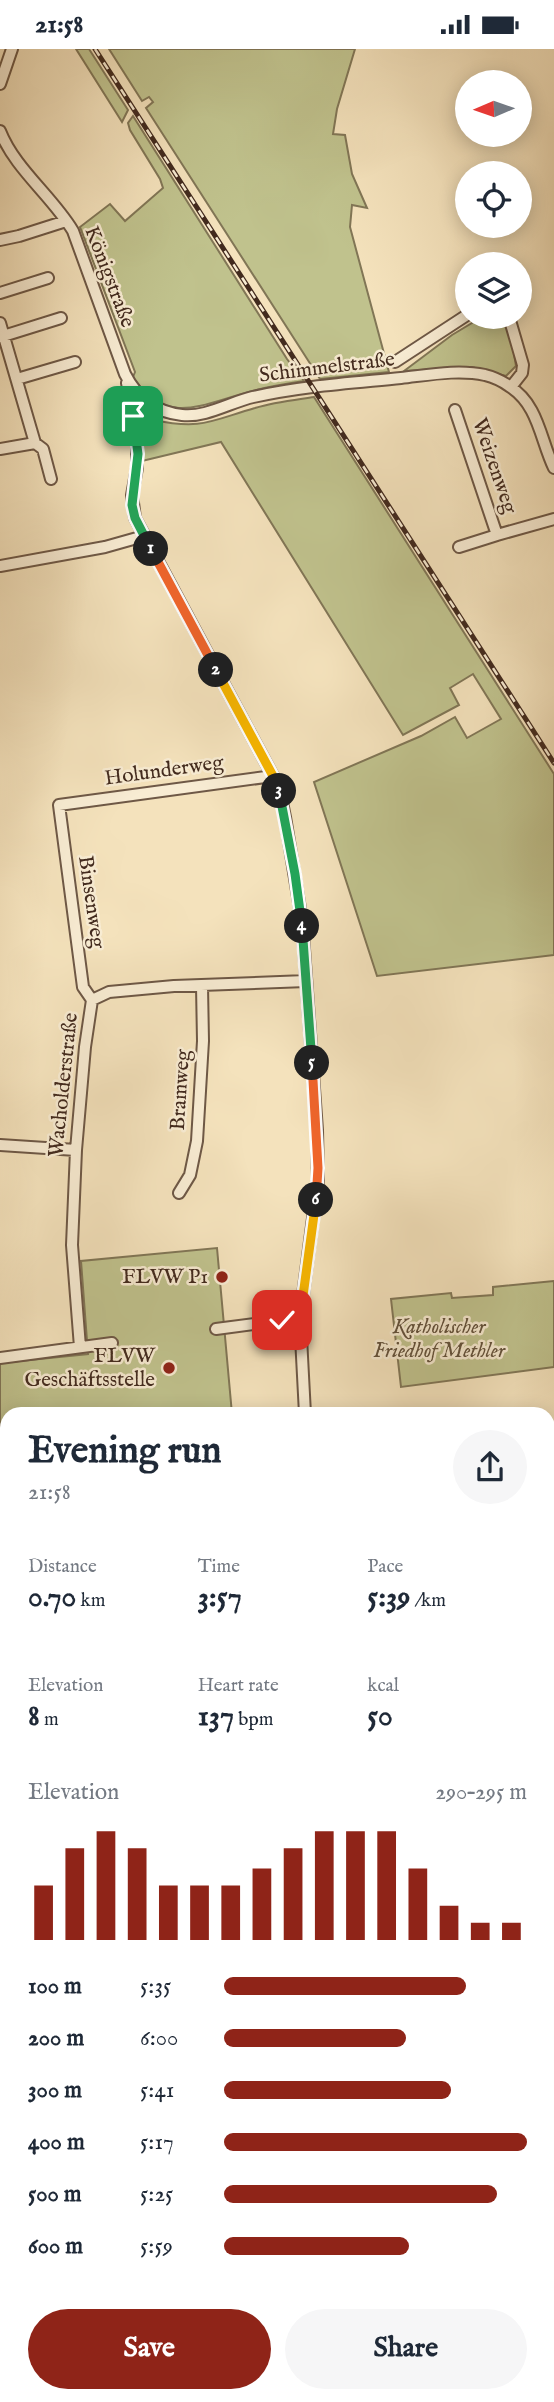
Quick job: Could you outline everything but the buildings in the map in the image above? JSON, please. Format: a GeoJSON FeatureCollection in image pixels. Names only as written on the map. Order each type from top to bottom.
{"type":"FeatureCollection","features":[{"type":"Feature","properties":{"kind":"street"},"geometry":{"type":"LineString","coordinates":[[0,84],[12,49]]}},
{"type":"Feature","properties":{"kind":"street","name":"Königstraße"},"geometry":{"type":"LineString","coordinates":[[0,131],[9,149],[66,221],[85,264],[125,374],[137,433]]}},
{"type":"Feature","properties":{"kind":"street"},"geometry":{"type":"LineString","coordinates":[[0,240],[66,221]]}},
{"type":"Feature","properties":{"kind":"street"},"geometry":{"type":"LineString","coordinates":[[0,293],[48,278]]}},
{"type":"Feature","properties":{"kind":"street"},"geometry":{"type":"LineString","coordinates":[[2,336],[61,318]]}},
{"type":"Feature","properties":{"kind":"street"},"geometry":{"type":"LineString","coordinates":[[0,323],[35,443],[43,449],[51,479]]}},
{"type":"Feature","properties":{"kind":"street","name":"Schimmelstraße"},"geometry":{"type":"LineString","coordinates":[[396,362],[455,323]]}},
{"type":"Feature","properties":{"kind":"street"},"geometry":{"type":"LineString","coordinates":[[511,387],[522,373],[523,365],[512,329]]}},
{"type":"Feature","properties":{"kind":"street"},"geometry":{"type":"LineString","coordinates":[[17,379],[75,362]]}},
{"type":"Feature","properties":{"kind":"street","name":"Schimmelstraße"},"geometry":{"type":"LineString","coordinates":[[150,405],[162,411],[185,416],[288,390],[450,373],[486,375],[511,387],[531,409],[554,468]]}},
{"type":"Feature","properties":{"kind":"street","name":"Königstraße"},"geometry":{"type":"LineString","coordinates":[[125,374],[135,390],[150,405],[139,422],[137,433],[137,468],[132,505],[144,536],[273,776],[280,792],[295,874],[306,981],[318,1168],[300,1318],[305,1407]]}},
{"type":"Feature","properties":{"kind":"street","name":"Weizenweg"},"geometry":{"type":"LineString","coordinates":[[455,410],[497,535]]}},
{"type":"Feature","properties":{"kind":"street"},"geometry":{"type":"LineString","coordinates":[[0,449],[35,443]]}},
{"type":"Feature","properties":{"kind":"street","name":"Weizenweg"},"geometry":{"type":"LineString","coordinates":[[459,547],[554,519]]}},
{"type":"Feature","properties":{"kind":"street"},"geometry":{"type":"LineString","coordinates":[[0,566],[105,547],[144,536]]}},
{"type":"Feature","properties":{"kind":"street","name":"Holunderweg"},"geometry":{"type":"LineString","coordinates":[[59,805],[273,776]]}},
{"type":"Feature","properties":{"kind":"street","name":"Binsenweg"},"geometry":{"type":"LineString","coordinates":[[59,805],[83,986],[92,1000]]}},
{"type":"Feature","properties":{"kind":"street","name":"Wacholderstraße"},"geometry":{"type":"LineString","coordinates":[[80,1347],[72,1245],[76,1150],[92,1000],[109,992],[306,981]]}},
{"type":"Feature","properties":{"kind":"street","name":"Bramweg"},"geometry":{"type":"LineString","coordinates":[[179,1193],[190,1175],[197,1141],[203,1041],[202,986]]}},
{"type":"Feature","properties":{"kind":"street"},"geometry":{"type":"LineString","coordinates":[[0,1145],[76,1150]]}},
{"type":"Feature","properties":{"kind":"street"},"geometry":{"type":"LineString","coordinates":[[216,1329],[300,1318]]}},
{"type":"Feature","properties":{"kind":"street"},"geometry":{"type":"LineString","coordinates":[[0,1358],[112,1343]]}},
{"type":"Feature","properties":{"kind":"green space"},"geometry":{"type":"Polygon","coordinates":[[[76,49],[89,49],[128,110],[122,122],[76,49]]]}},
{"type":"Feature","properties":{"kind":"green space"},"geometry":{"type":"Polygon","coordinates":[[[109,49],[355,49],[337,109],[333,134],[345,135],[352,174],[367,208],[352,205],[350,227],[389,372],[320,379],[146,108],[153,102],[149,97],[142,101],[109,49]]]}},
{"type":"Feature","properties":{"kind":"green space"},"geometry":{"type":"Polygon","coordinates":[[[133,116],[287,359],[304,381],[267,387],[184,408],[157,402],[133,377],[135,372],[80,227],[110,204],[125,221],[163,188],[130,130],[128,123],[133,116]]]}},
{"type":"Feature","properties":{"kind":"green space"},"geometry":{"type":"Polygon","coordinates":[[[462,329],[507,329],[516,366],[506,376],[472,367],[404,371],[462,329]]]}},
{"type":"Feature","properties":{"kind":"green space"},"geometry":{"type":"Polygon","coordinates":[[[314,397],[554,774],[554,955],[377,976],[314,782],[421,736],[455,717],[467,738],[501,719],[473,674],[450,688],[459,705],[403,735],[221,442],[142,461],[142,433],[153,420],[183,424],[206,423],[269,404],[314,397]]]}},
{"type":"Feature","properties":{"kind":"green space"},"geometry":{"type":"Polygon","coordinates":[[[217,1248],[231,1407],[0,1407],[0,1363],[88,1354],[81,1261],[217,1248]]]}},
{"type":"Feature","properties":{"kind":"green space","name":"Katholischer Friedhof Methler"},"geometry":{"type":"Polygon","coordinates":[[[554,1281],[554,1367],[401,1387],[391,1299],[451,1293],[452,1298],[493,1295],[493,1287],[554,1281]]]}},
{"type":"Feature","properties":{"kind":"railway"},"geometry":{"type":"LineString","coordinates":[[95,49],[554,763]]}},
{"type":"Feature","properties":{"kind":"place","name":"FLVW P1"},"geometry":{"type":"Point","coordinates":[222,1277]}},
{"type":"Feature","properties":{"kind":"place","name":"FLVW Geschäftsstelle"},"geometry":{"type":"Point","coordinates":[169,1368]}},
{"type":"Feature","properties":{"kind":"route"},"geometry":{"type":"LineString","coordinates":[[133,416],[138,454],[132,495],[135,518],[276,782],[295,874],[302,921],[318,1180],[300,1318],[282,1320]]}}]}
